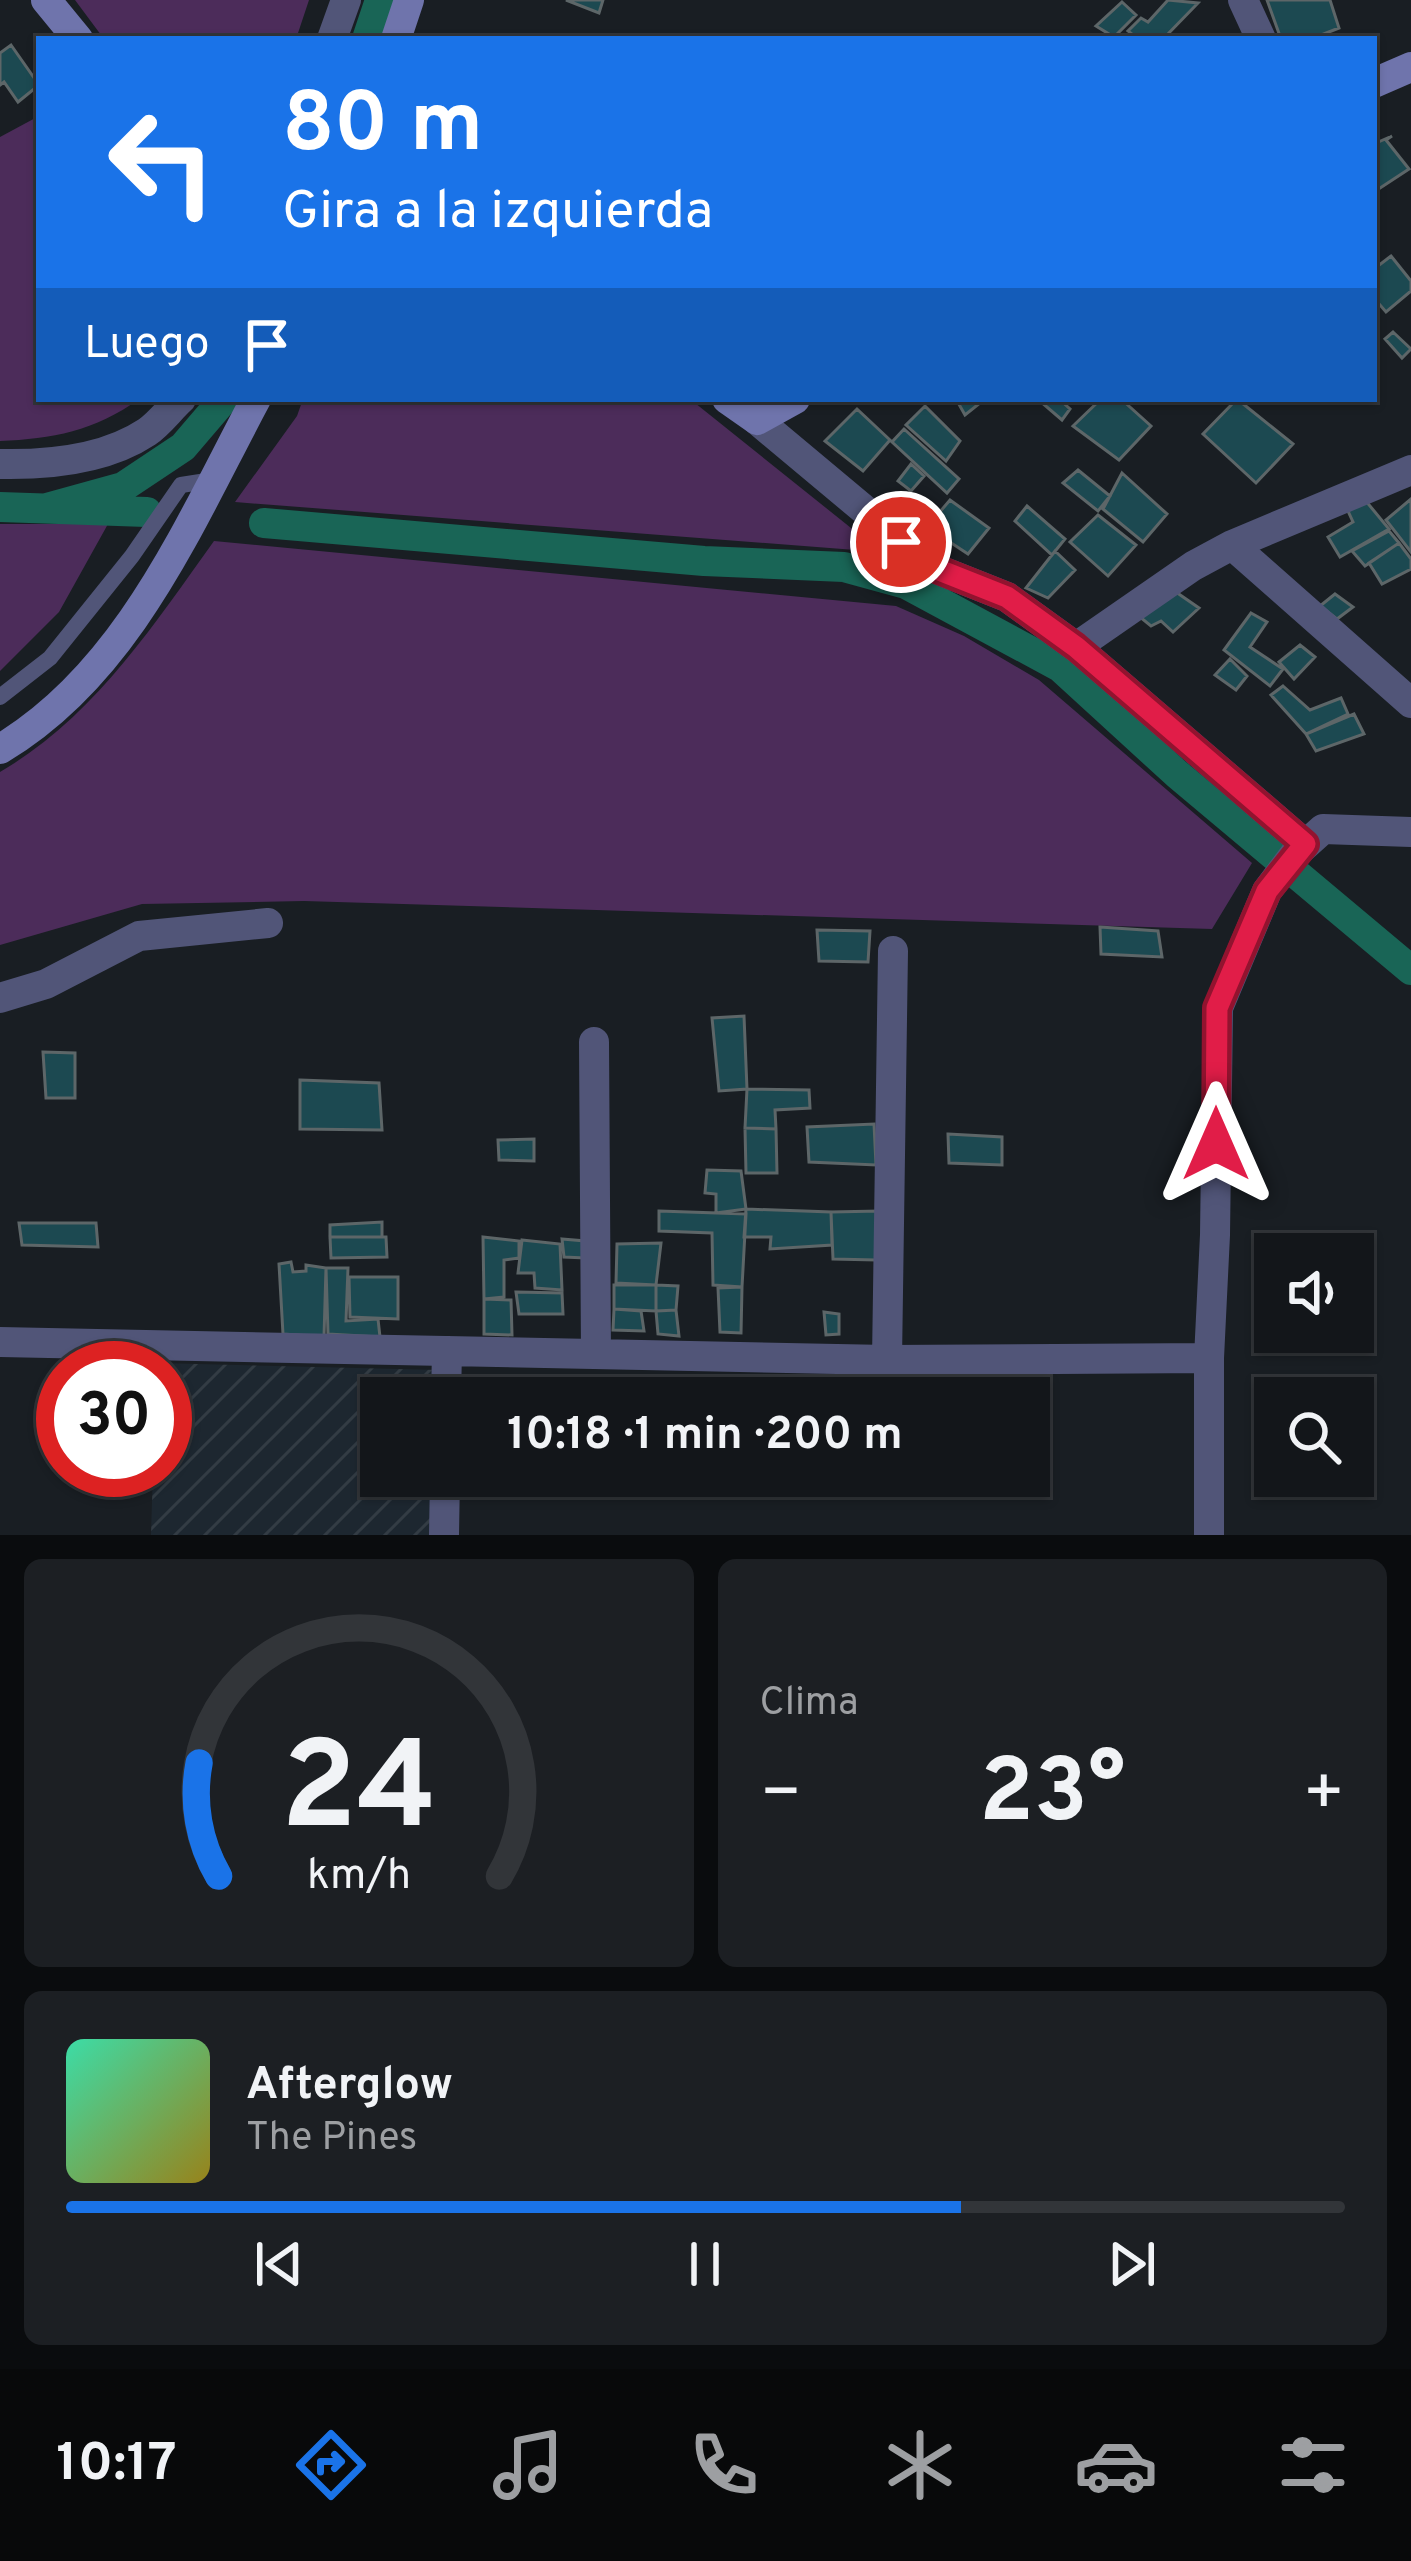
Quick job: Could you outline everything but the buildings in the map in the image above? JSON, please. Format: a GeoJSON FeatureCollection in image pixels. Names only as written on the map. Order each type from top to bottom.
{"type":"FeatureCollection","features":[{"type":"Feature","properties":{"kind":"main road"},"geometry":{"type":"LineString","coordinates":[[46,0],[76,36]]}},
{"type":"Feature","properties":{"kind":"main road"},"geometry":{"type":"LineString","coordinates":[[397,36],[409,0]]}},
{"type":"Feature","properties":{"kind":"main road"},"geometry":{"type":"LineString","coordinates":[[1377,82],[1411,67]]}},
{"type":"Feature","properties":{"kind":"main road"},"geometry":{"type":"LineString","coordinates":[[0,749],[80,683],[134,622],[254,402]]}},
{"type":"Feature","properties":{"kind":"main road"},"geometry":{"type":"LineString","coordinates":[[732,402],[758,420],[790,402]]}},
{"type":"Feature","properties":{"kind":"street"},"geometry":{"type":"LineString","coordinates":[[333,36],[346,0]]}},
{"type":"Feature","properties":{"kind":"street"},"geometry":{"type":"LineString","coordinates":[[1243,0],[1260,36]]}},
{"type":"Feature","properties":{"kind":"street"},"geometry":{"type":"LineString","coordinates":[[0,464],[40,465],[97,454],[147,432],[178,402]]}},
{"type":"Feature","properties":{"kind":"street"},"geometry":{"type":"LineString","coordinates":[[758,420],[934,568],[1007,597],[1076,647],[1292,859]]}},
{"type":"Feature","properties":{"kind":"street"},"geometry":{"type":"LineString","coordinates":[[1076,647],[1193,566],[1232,545],[1411,470]]}},
{"type":"Feature","properties":{"kind":"street"},"geometry":{"type":"LineString","coordinates":[[1232,545],[1411,703]]}},
{"type":"Feature","properties":{"kind":"street"},"geometry":{"type":"LineString","coordinates":[[1209,1535],[1217,1008],[1258,911],[1292,859],[1323,829],[1411,832]]}},
{"type":"Feature","properties":{"kind":"street"},"geometry":{"type":"LineString","coordinates":[[0,998],[46,984],[139,936],[268,923]]}},
{"type":"Feature","properties":{"kind":"street"},"geometry":{"type":"LineString","coordinates":[[887,1360],[893,951]]}},
{"type":"Feature","properties":{"kind":"street"},"geometry":{"type":"LineString","coordinates":[[595,1042],[596,1354]]}},
{"type":"Feature","properties":{"kind":"street"},"geometry":{"type":"LineString","coordinates":[[0,1342],[887,1360],[1209,1358]]}},
{"type":"Feature","properties":{"kind":"street"},"geometry":{"type":"LineString","coordinates":[[446,1377],[447,1351]]}},
{"type":"Feature","properties":{"kind":"street"},"geometry":{"type":"LineString","coordinates":[[444,1535],[445,1497]]}},
{"type":"Feature","properties":{"kind":"lane"},"geometry":{"type":"LineString","coordinates":[[0,697],[50,658],[132,556],[181,484],[213,480]]}},
{"type":"Feature","properties":{"kind":"shaded area"},"geometry":{"type":"Polygon","coordinates":[[[75,0],[309,0],[297,36],[102,36],[75,0]]]}},
{"type":"Feature","properties":{"kind":"shaded area"},"geometry":{"type":"Polygon","coordinates":[[[36,118],[36,402],[134,402],[72,431],[0,441],[0,137],[36,118]]]}},
{"type":"Feature","properties":{"kind":"shaded area"},"geometry":{"type":"Polygon","coordinates":[[[302,402],[694,402],[881,552],[235,502],[297,416],[302,402]]]}},
{"type":"Feature","properties":{"kind":"shaded area"},"geometry":{"type":"Polygon","coordinates":[[[0,524],[108,524],[59,612],[0,671],[0,524]]]}},
{"type":"Feature","properties":{"kind":"shaded area"},"geometry":{"type":"Polygon","coordinates":[[[214,541],[896,606],[964,636],[1039,680],[1252,863],[1212,929],[304,901],[142,904],[0,945],[0,772],[92,698],[144,637],[214,541]]]}},
{"type":"Feature","properties":{"kind":"shaded area"},"geometry":{"type":"Polygon","coordinates":[[[192,1364],[438,1370],[438,1377],[360,1377],[360,1497],[435,1497],[434,1535],[151,1535],[152,1497],[192,1497],[192,1364]]]}},
{"type":"Feature","properties":{"kind":"waterway"},"geometry":{"type":"LineString","coordinates":[[368,36],[380,0]]}},
{"type":"Feature","properties":{"kind":"waterway"},"geometry":{"type":"LineString","coordinates":[[47,508],[123,487],[183,447],[221,402]]}},
{"type":"Feature","properties":{"kind":"waterway"},"geometry":{"type":"LineString","coordinates":[[0,507],[147,512]]}},
{"type":"Feature","properties":{"kind":"waterway"},"geometry":{"type":"LineString","coordinates":[[264,523],[704,561],[844,567],[906,584],[1060,667],[1177,774],[1411,970]]}},
{"type":"Feature","properties":{"kind":"route"},"geometry":{"type":"LineString","coordinates":[[901,542],[934,568],[1007,597],[1076,647],[1305,844],[1267,891],[1217,1008],[1216,1144]]}}]}
